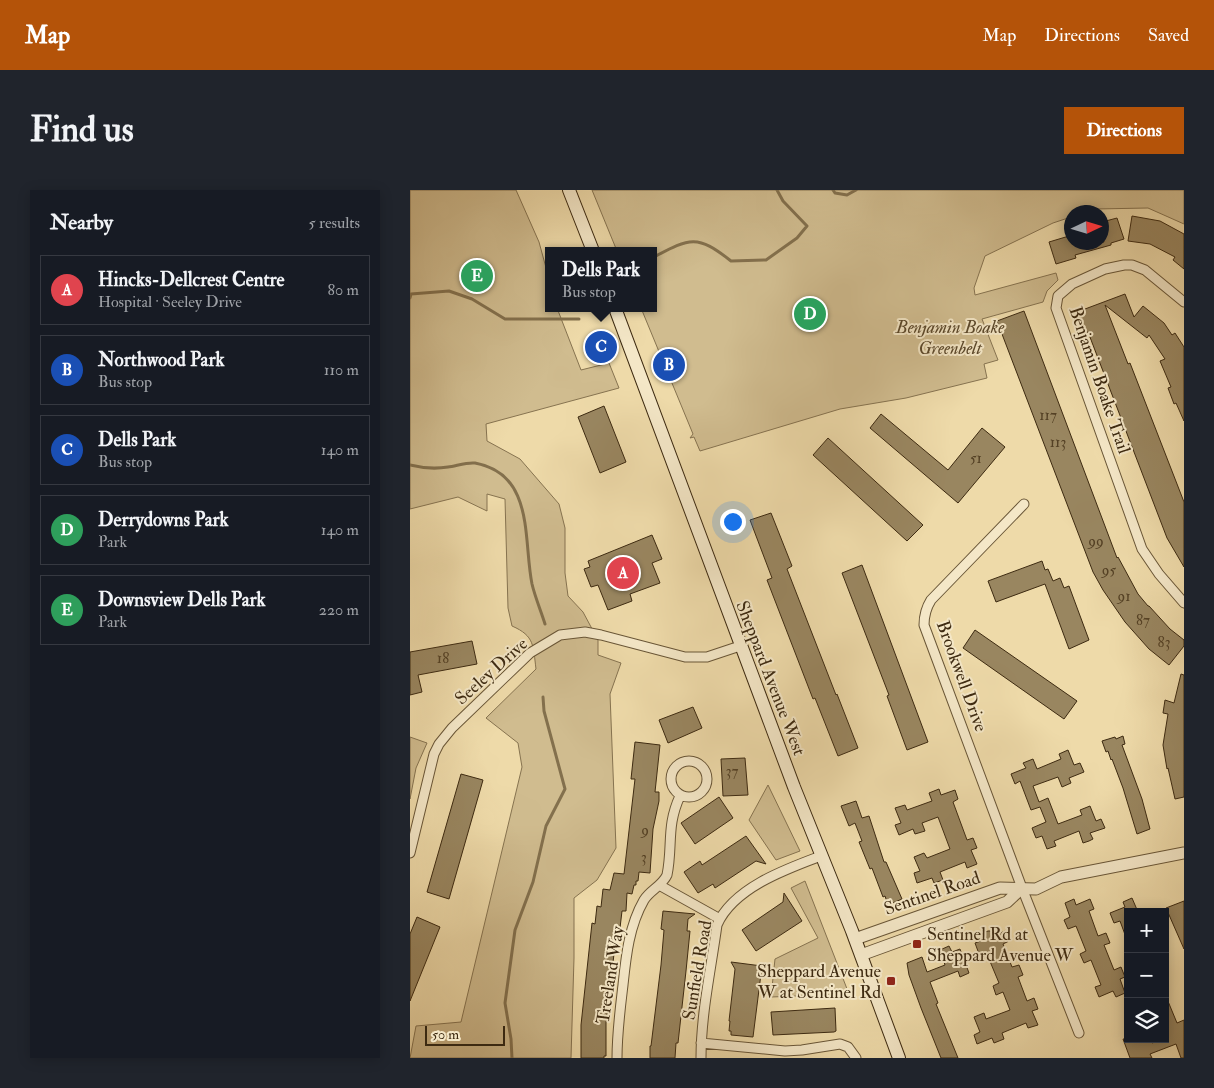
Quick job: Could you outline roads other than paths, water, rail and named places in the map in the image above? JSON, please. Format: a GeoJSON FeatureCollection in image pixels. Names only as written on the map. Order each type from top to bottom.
{"type":"FeatureCollection","features":[{"type":"Feature","properties":{"kind":"main road"},"geometry":{"type":"LineString","coordinates":[[569,190],[591,247]]}},
{"type":"Feature","properties":{"kind":"main road","name":"Sheppard Avenue West"},"geometry":{"type":"LineString","coordinates":[[616,312],[740,646],[855,939],[899,1058]]}},
{"type":"Feature","properties":{"kind":"street","name":"Benjamin Boake Trail"},"geometry":{"type":"LineString","coordinates":[[1184,302],[1145,270],[1132,264],[1105,269],[1072,284],[1058,296],[1056,308],[1142,549],[1159,574],[1184,603]]}},
{"type":"Feature","properties":{"kind":"street","name":"Brookwell Drive"},"geometry":{"type":"LineString","coordinates":[[1024,504],[931,600],[924,616],[924,624],[1022,888],[1079,1033]]}},
{"type":"Feature","properties":{"kind":"street","name":"Seeley Drive"},"geometry":{"type":"LineString","coordinates":[[410,853],[434,754],[439,744],[452,728],[530,653],[560,636],[585,632],[685,657],[707,657],[740,646]]}},
{"type":"Feature","properties":{"kind":"street"},"geometry":{"type":"LineString","coordinates":[[688,761],[703,766],[708,780],[701,794],[690,797],[680,796],[673,790],[670,781],[671,773],[675,766],[688,761]]}},
{"type":"Feature","properties":{"kind":"street","name":"Treeland Way"},"geometry":{"type":"LineString","coordinates":[[617,1058],[617,1033],[630,935],[644,900],[653,889],[664,882],[667,875],[670,824],[673,811],[680,796]]}},
{"type":"Feature","properties":{"kind":"street","name":"Sentinel Road"},"geometry":{"type":"LineString","coordinates":[[855,939],[1000,888],[1036,889],[1061,877],[1184,853]]}},
{"type":"Feature","properties":{"kind":"street","name":"Sunfield Road"},"geometry":{"type":"LineString","coordinates":[[701,1058],[701,1042],[711,965],[717,925],[720,919],[751,888],[788,868],[821,856]]}},
{"type":"Feature","properties":{"kind":"street"},"geometry":{"type":"LineString","coordinates":[[659,885],[720,919]]}},
{"type":"Feature","properties":{"kind":"street","name":"Sentinel Road"},"geometry":{"type":"LineString","coordinates":[[861,955],[1008,902],[1022,888]]}},
{"type":"Feature","properties":{"kind":"street"},"geometry":{"type":"LineString","coordinates":[[701,1042],[785,1051],[840,1044],[848,1047],[856,1058]]}},
{"type":"Feature","properties":{"kind":"waterway"},"geometry":{"type":"LineString","coordinates":[[657,256],[676,246],[693,242],[710,246],[731,261],[766,260],[797,238],[807,226],[783,201],[777,190]]}},
{"type":"Feature","properties":{"kind":"waterway"},"geometry":{"type":"LineString","coordinates":[[833,190],[835,193],[847,195],[856,190]]}},
{"type":"Feature","properties":{"kind":"waterway"},"geometry":{"type":"LineString","coordinates":[[410,298],[411,294],[449,291],[472,299],[505,319],[579,319]]}},
{"type":"Feature","properties":{"kind":"waterway"},"geometry":{"type":"LineString","coordinates":[[410,465],[439,468],[475,463],[494,470],[508,480],[517,495],[523,511],[532,584],[545,624]]}},
{"type":"Feature","properties":{"kind":"waterway"},"geometry":{"type":"LineString","coordinates":[[512,1058],[505,1003],[515,930],[533,882],[546,826],[565,789],[544,711],[543,697]]}},
{"type":"Feature","properties":{"kind":"place","name":"Downsview Dells Park"},"geometry":{"type":"Point","coordinates":[477,276]}},
{"type":"Feature","properties":{"kind":"place","name":"Derrydowns Park"},"geometry":{"type":"Point","coordinates":[810,314]}},
{"type":"Feature","properties":{"kind":"place","name":"Dells Park"},"geometry":{"type":"Point","coordinates":[601,347]}},
{"type":"Feature","properties":{"kind":"place","name":"Northwood Park"},"geometry":{"type":"Point","coordinates":[669,365]}},
{"type":"Feature","properties":{"kind":"place","name":"Hincks-Dellcrest Centre"},"geometry":{"type":"Point","coordinates":[623,573]}},
{"type":"Feature","properties":{"kind":"place","name":"Sentinel Rd at Sheppard Avenue W"},"geometry":{"type":"Point","coordinates":[917,944]}},
{"type":"Feature","properties":{"kind":"place","name":"Sheppard Avenue W at Sentinel Rd"},"geometry":{"type":"Point","coordinates":[891,981]}},
{"type":"Feature","properties":{"kind":"park label","name":"Benjamin Boake Greenbelt"},"geometry":{"type":"Point","coordinates":[950,337]}}]}
